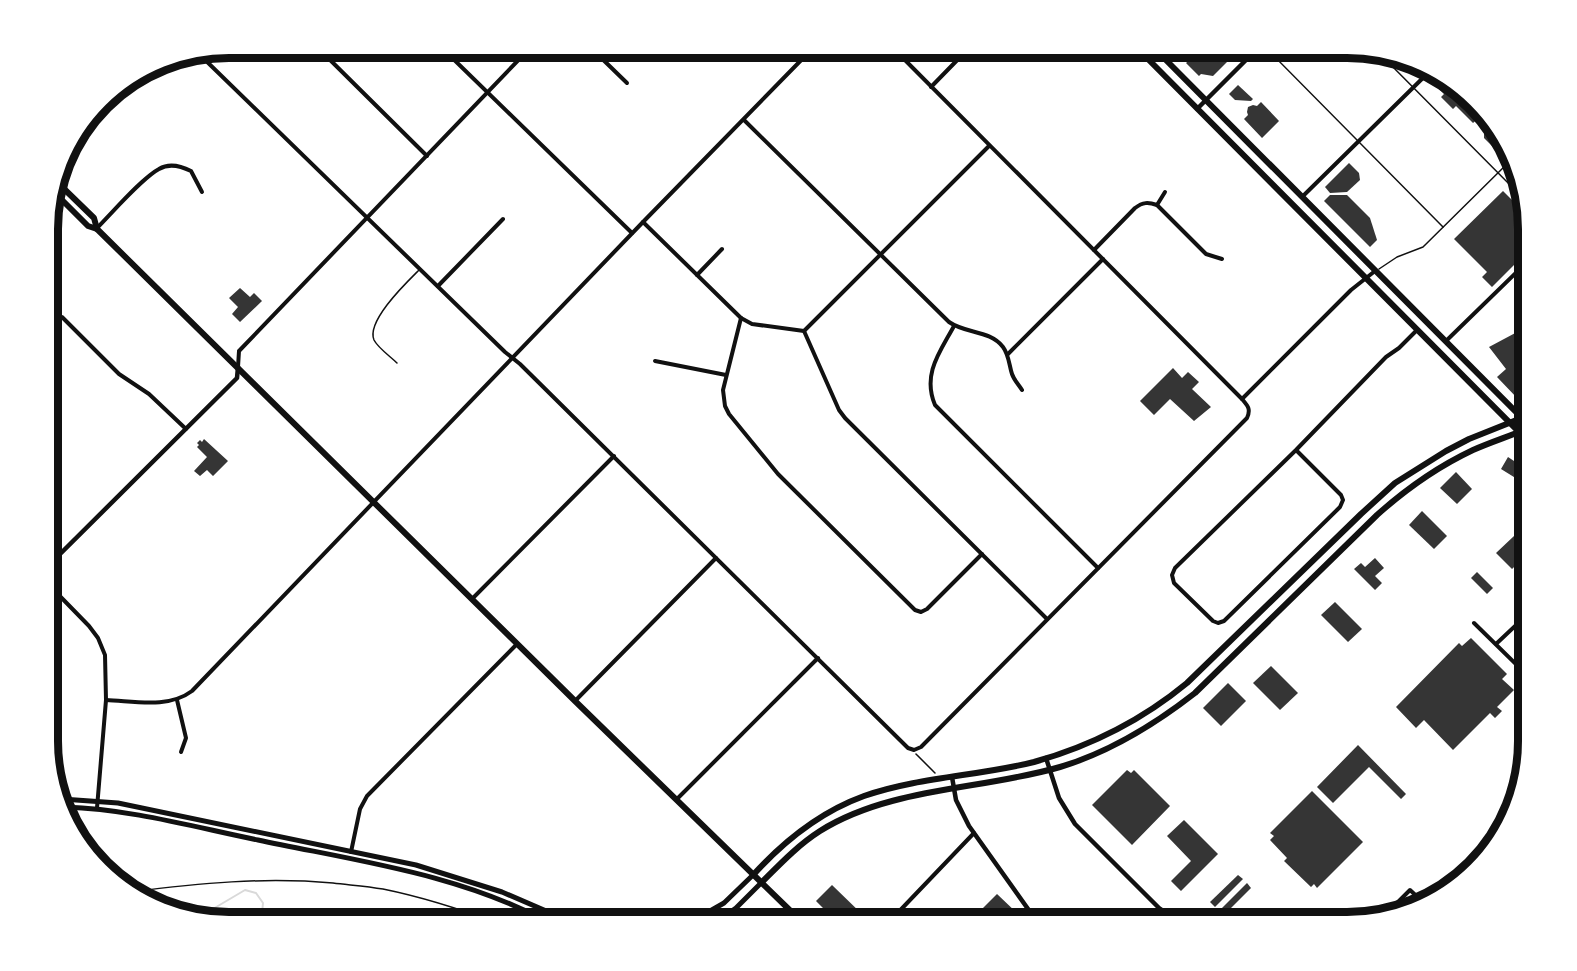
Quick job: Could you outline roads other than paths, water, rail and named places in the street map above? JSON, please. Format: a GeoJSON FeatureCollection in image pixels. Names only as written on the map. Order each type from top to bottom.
{"type":"FeatureCollection","features":[{"type":"Feature","properties":{"kind":"main road"},"geometry":{"type":"LineString","coordinates":[[1147,58],[1518,431]]}},
{"type":"Feature","properties":{"kind":"main road"},"geometry":{"type":"LineString","coordinates":[[1164,58],[1446,341],[1518,409]]}},
{"type":"Feature","properties":{"kind":"main road"},"geometry":{"type":"LineString","coordinates":[[64,189],[94,218],[97,229]]}},
{"type":"Feature","properties":{"kind":"main road"},"geometry":{"type":"LineString","coordinates":[[61,199],[88,226],[97,229],[792,912]]}},
{"type":"Feature","properties":{"kind":"main road"},"geometry":{"type":"LineString","coordinates":[[708,912],[724,903],[800,830],[841,806],[877,792],[1046,758],[1111,734],[1169,698],[1191,679],[1395,483],[1446,450],[1518,419]]}},
{"type":"Feature","properties":{"kind":"main road"},"geometry":{"type":"LineString","coordinates":[[731,912],[807,841],[843,819],[882,804],[1050,770],[1117,745],[1152,724],[1176,708],[1206,682],[1387,506],[1414,484],[1454,460],[1518,432]]}},
{"type":"Feature","properties":{"kind":"main road"},"geometry":{"type":"LineString","coordinates":[[69,799],[136,807],[350,856],[469,888],[523,912]]}},
{"type":"Feature","properties":{"kind":"main road"},"geometry":{"type":"LineString","coordinates":[[72,807],[135,814],[451,875],[502,892],[550,912]]}},
{"type":"Feature","properties":{"kind":"street"},"geometry":{"type":"LineString","coordinates":[[329,58],[427,156]]}},
{"type":"Feature","properties":{"kind":"street"},"geometry":{"type":"LineString","coordinates":[[452,58],[632,233]]}},
{"type":"Feature","properties":{"kind":"street"},"geometry":{"type":"LineString","coordinates":[[58,556],[237,378],[239,351],[520,58]]}},
{"type":"Feature","properties":{"kind":"street"},"geometry":{"type":"LineString","coordinates":[[601,58],[627,83]]}},
{"type":"Feature","properties":{"kind":"street"},"geometry":{"type":"LineString","coordinates":[[106,700],[163,702],[177,700],[192,691],[803,58]]}},
{"type":"Feature","properties":{"kind":"street"},"geometry":{"type":"LineString","coordinates":[[205,60],[504,352],[513,357],[908,748],[914,750],[921,747],[1247,418],[1250,412],[1249,406],[903,58]]}},
{"type":"Feature","properties":{"kind":"street"},"geometry":{"type":"LineString","coordinates":[[931,87],[959,58]]}},
{"type":"Feature","properties":{"kind":"street"},"geometry":{"type":"LineString","coordinates":[[1197,109],[1248,58]]}},
{"type":"Feature","properties":{"kind":"street"},"geometry":{"type":"LineString","coordinates":[[1302,197],[1424,77]]}},
{"type":"Feature","properties":{"kind":"street"},"geometry":{"type":"LineString","coordinates":[[744,120],[954,326],[989,336],[1002,346],[1008,354],[1012,375],[1022,390]]}},
{"type":"Feature","properties":{"kind":"street"},"geometry":{"type":"LineString","coordinates":[[804,331],[990,146]]}},
{"type":"Feature","properties":{"kind":"street"},"geometry":{"type":"LineString","coordinates":[[97,229],[145,180],[159,169],[175,165],[191,171],[202,192]]}},
{"type":"Feature","properties":{"kind":"street"},"geometry":{"type":"LineString","coordinates":[[1158,205],[1165,192]]}},
{"type":"Feature","properties":{"kind":"street"},"geometry":{"type":"LineString","coordinates":[[1094,250],[1142,203],[1150,202],[1158,205],[1206,254],[1222,259]]}},
{"type":"Feature","properties":{"kind":"street"},"geometry":{"type":"LineString","coordinates":[[438,285],[502,219]]}},
{"type":"Feature","properties":{"kind":"street"},"geometry":{"type":"LineString","coordinates":[[643,222],[741,318],[752,324],[804,331]]}},
{"type":"Feature","properties":{"kind":"street"},"geometry":{"type":"LineString","coordinates":[[698,275],[722,249]]}},
{"type":"Feature","properties":{"kind":"street"},"geometry":{"type":"LineString","coordinates":[[1008,354],[1103,259]]}},
{"type":"Feature","properties":{"kind":"street"},"geometry":{"type":"LineString","coordinates":[[1242,399],[1365,278],[1376,271]]}},
{"type":"Feature","properties":{"kind":"street"},"geometry":{"type":"LineString","coordinates":[[1446,341],[1518,271]]}},
{"type":"Feature","properties":{"kind":"street"},"geometry":{"type":"LineString","coordinates":[[62,316],[119,374],[149,394],[186,429]]}},
{"type":"Feature","properties":{"kind":"street"},"geometry":{"type":"LineString","coordinates":[[741,318],[723,390],[725,406],[778,474],[915,610],[921,612],[982,554]]}},
{"type":"Feature","properties":{"kind":"street"},"geometry":{"type":"LineString","coordinates":[[954,326],[931,372],[930,389],[935,405],[1098,568]]}},
{"type":"Feature","properties":{"kind":"street"},"geometry":{"type":"LineString","coordinates":[[1296,450],[1341,495],[1343,500],[1340,507],[1224,621],[1218,623],[1213,621],[1174,583],[1172,575],[1175,568],[1296,450],[1371,372],[1417,330]]}},
{"type":"Feature","properties":{"kind":"street"},"geometry":{"type":"LineString","coordinates":[[804,331],[839,410],[845,418],[1047,619]]}},
{"type":"Feature","properties":{"kind":"street"},"geometry":{"type":"LineString","coordinates":[[655,361],[726,375]]}},
{"type":"Feature","properties":{"kind":"street"},"geometry":{"type":"LineString","coordinates":[[472,600],[614,456]]}},
{"type":"Feature","properties":{"kind":"street"},"geometry":{"type":"LineString","coordinates":[[575,701],[716,558]]}},
{"type":"Feature","properties":{"kind":"street"},"geometry":{"type":"LineString","coordinates":[[58,594],[88,626],[102,646],[106,664],[106,700],[96,808]]}},
{"type":"Feature","properties":{"kind":"street"},"geometry":{"type":"LineString","coordinates":[[1474,622],[1518,665]]}},
{"type":"Feature","properties":{"kind":"street"},"geometry":{"type":"LineString","coordinates":[[1496,644],[1518,623]]}},
{"type":"Feature","properties":{"kind":"street"},"geometry":{"type":"LineString","coordinates":[[350,856],[360,809],[367,796],[517,644]]}},
{"type":"Feature","properties":{"kind":"street"},"geometry":{"type":"LineString","coordinates":[[677,799],[818,658]]}},
{"type":"Feature","properties":{"kind":"street"},"geometry":{"type":"LineString","coordinates":[[177,700],[186,738],[181,752]]}},
{"type":"Feature","properties":{"kind":"street"},"geometry":{"type":"LineString","coordinates":[[1046,758],[1059,798],[1075,824],[1165,912]]}},
{"type":"Feature","properties":{"kind":"street"},"geometry":{"type":"LineString","coordinates":[[952,777],[960,809],[974,833],[1030,912]]}},
{"type":"Feature","properties":{"kind":"street"},"geometry":{"type":"LineString","coordinates":[[899,912],[974,833]]}},
{"type":"Feature","properties":{"kind":"street"},"geometry":{"type":"LineString","coordinates":[[1395,905],[1410,890],[1418,897]]}},
{"type":"Feature","properties":{"kind":"lane"},"geometry":{"type":"LineString","coordinates":[[1276,58],[1443,227]]}},
{"type":"Feature","properties":{"kind":"lane"},"geometry":{"type":"LineString","coordinates":[[1390,64],[1513,188]]}},
{"type":"Feature","properties":{"kind":"lane"},"geometry":{"type":"LineString","coordinates":[[1376,271],[1396,257],[1419,249],[1505,165]]}},
{"type":"Feature","properties":{"kind":"lane"},"geometry":{"type":"LineString","coordinates":[[398,363],[376,342],[374,333],[385,307],[420,269]]}},
{"type":"Feature","properties":{"kind":"waterway"},"geometry":{"type":"LineString","coordinates":[[209,911],[245,890],[256,893],[263,903],[262,912]]}}]}
